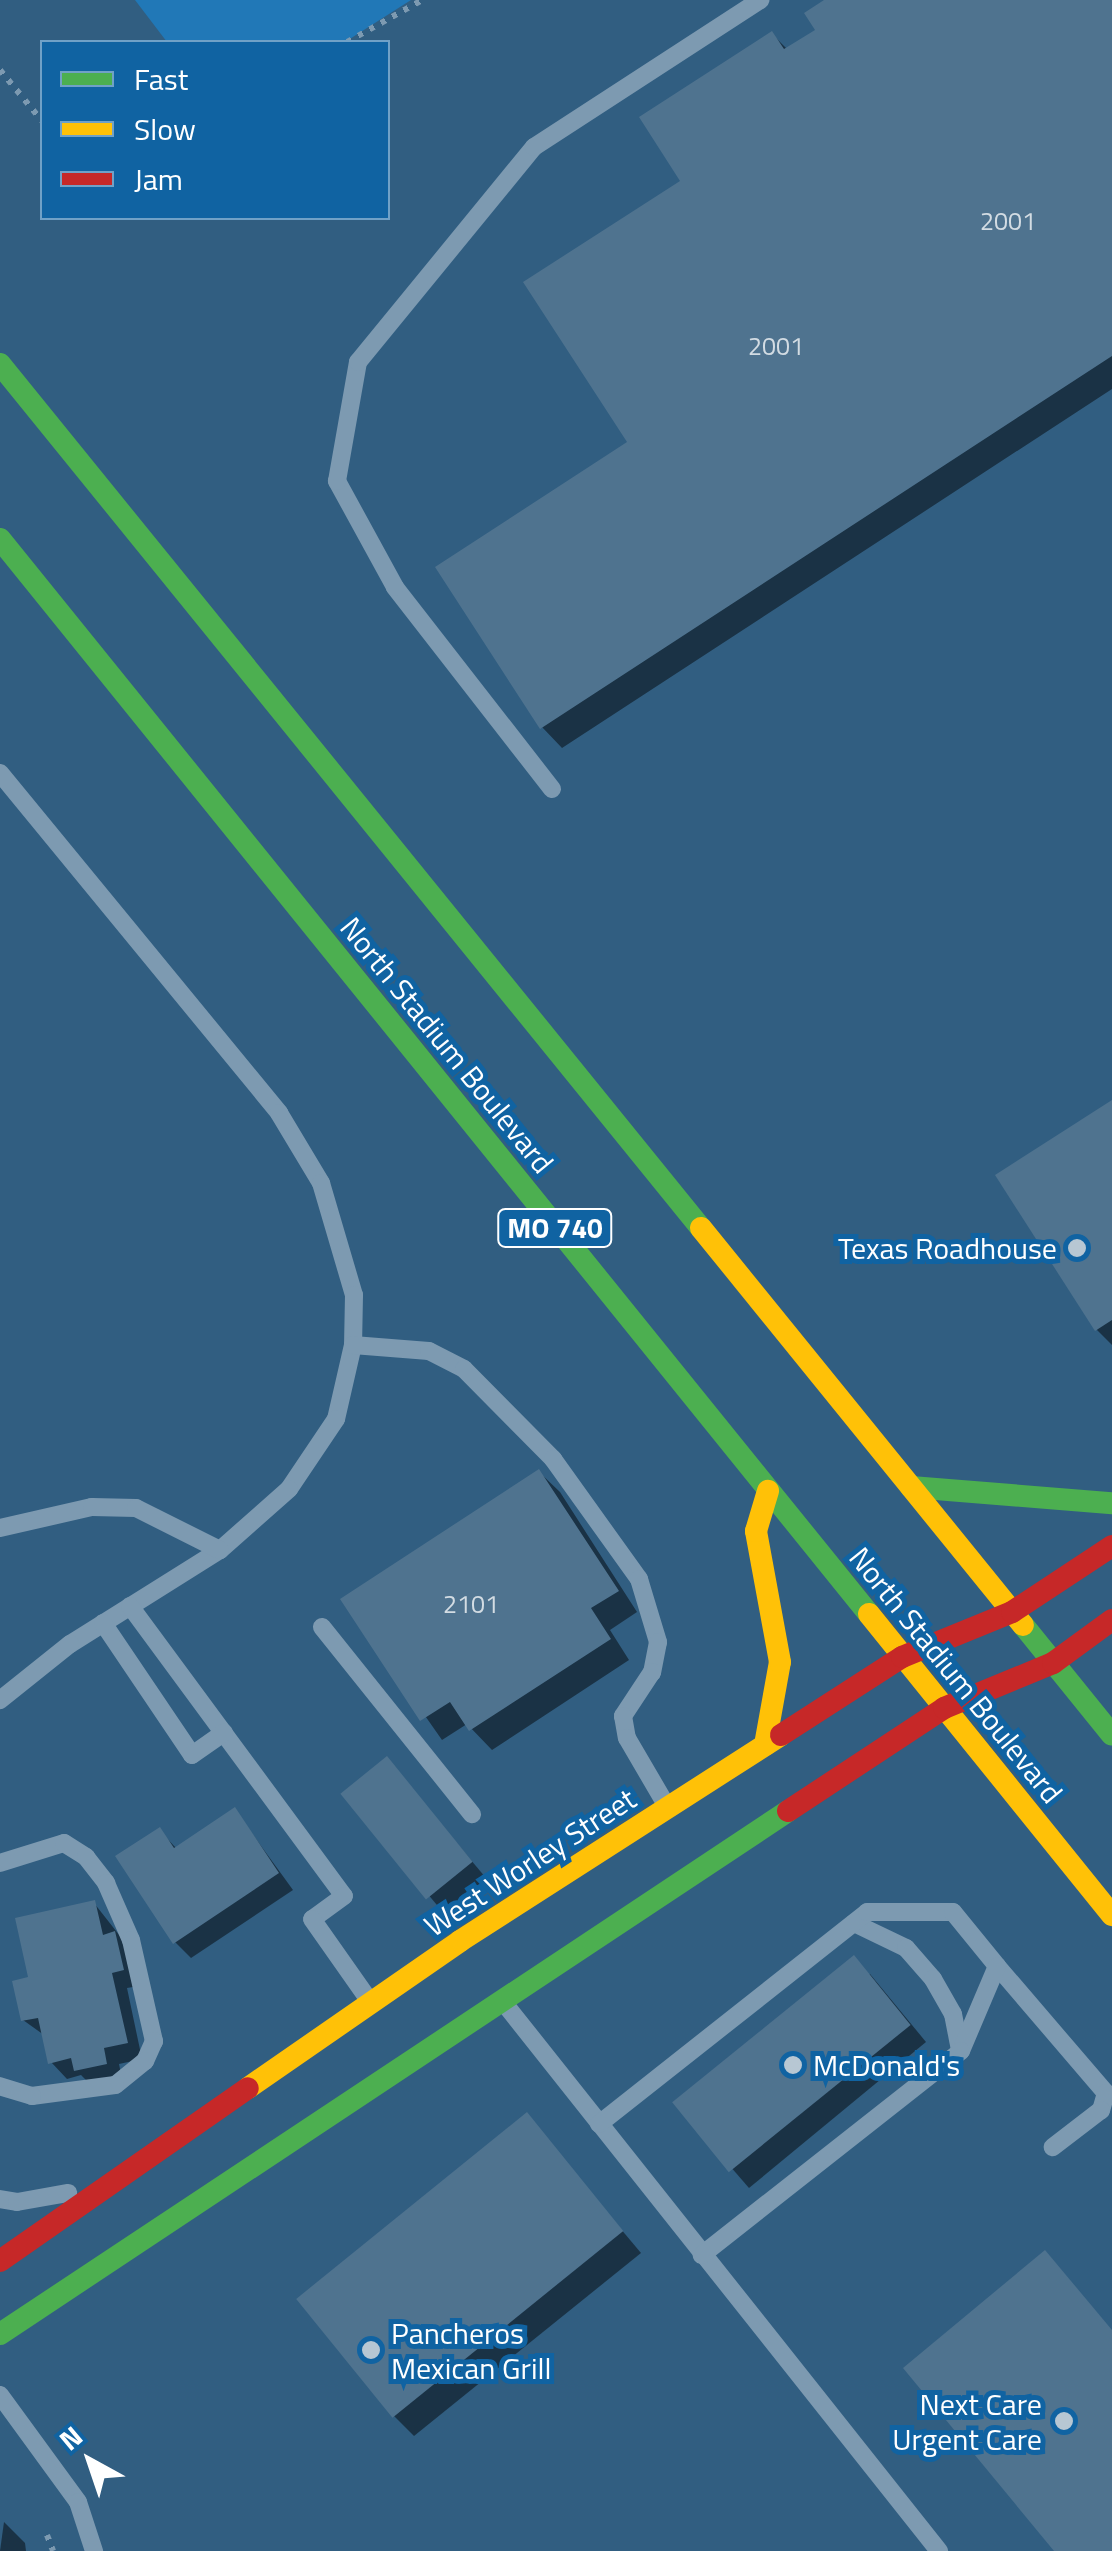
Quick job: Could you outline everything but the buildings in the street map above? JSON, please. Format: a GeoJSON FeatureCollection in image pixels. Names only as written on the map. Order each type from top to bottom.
{"type":"FeatureCollection","features":[{"type":"Feature","properties":{"kind":"main road"},"geometry":{"type":"LineString","coordinates":[[0,364],[1112,1735]]}},
{"type":"Feature","properties":{"kind":"main road","name":"North Stadium Boulevard"},"geometry":{"type":"LineString","coordinates":[[0,539],[1112,1915]]}},
{"type":"Feature","properties":{"kind":"main road"},"geometry":{"type":"LineString","coordinates":[[911,1486],[1112,1503]]}},
{"type":"Feature","properties":{"kind":"main road"},"geometry":{"type":"LineString","coordinates":[[765,1745],[780,1662],[756,1531],[768,1491]]}},
{"type":"Feature","properties":{"kind":"main road","name":"West Worley Street"},"geometry":{"type":"LineString","coordinates":[[0,2261],[118,2184],[372,2004],[765,1745],[902,1657],[1012,1612],[1112,1546]]}},
{"type":"Feature","properties":{"kind":"main road"},"geometry":{"type":"LineString","coordinates":[[0,2334],[944,1708],[1053,1663],[1112,1620]]}},
{"type":"Feature","properties":{"kind":"lane"},"geometry":{"type":"LineString","coordinates":[[552,789],[395,587],[337,481],[358,362],[534,147],[760,0]]}},
{"type":"Feature","properties":{"kind":"lane"},"geometry":{"type":"LineString","coordinates":[[0,773],[279,1113],[321,1183],[354,1295],[354,1346],[336,1419],[290,1489],[220,1550],[103,1623],[0,1700]]}},
{"type":"Feature","properties":{"kind":"lane"},"geometry":{"type":"LineString","coordinates":[[354,1346],[429,1351],[464,1369],[553,1459],[640,1578],[658,1642],[652,1672],[623,1716],[627,1738],[668,1808]]}},
{"type":"Feature","properties":{"kind":"lane"},"geometry":{"type":"LineString","coordinates":[[0,1528],[92,1507],[136,1508],[220,1550]]}},
{"type":"Feature","properties":{"kind":"lane"},"geometry":{"type":"LineString","coordinates":[[130,1606],[344,1896],[312,1919],[372,2004]]}},
{"type":"Feature","properties":{"kind":"lane"},"geometry":{"type":"LineString","coordinates":[[103,1623],[192,1755],[224,1733]]}},
{"type":"Feature","properties":{"kind":"lane"},"geometry":{"type":"LineString","coordinates":[[322,1628],[472,1814]]}},
{"type":"Feature","properties":{"kind":"lane"},"geometry":{"type":"LineString","coordinates":[[0,1864],[64,1843],[86,1858],[106,1882],[131,1940],[154,2041],[144,2061],[115,2085],[32,2096],[0,2086]]}},
{"type":"Feature","properties":{"kind":"lane"},"geometry":{"type":"LineString","coordinates":[[598,2124],[867,1912],[953,1912],[1106,2093],[1101,2110],[1053,2147]]}},
{"type":"Feature","properties":{"kind":"lane"},"geometry":{"type":"LineString","coordinates":[[854,1923],[906,1948],[933,1978],[953,2014],[960,2051]]}},
{"type":"Feature","properties":{"kind":"lane"},"geometry":{"type":"LineString","coordinates":[[702,2255],[960,2051],[997,1966]]}},
{"type":"Feature","properties":{"kind":"lane"},"geometry":{"type":"LineString","coordinates":[[503,2002],[939,2551]]}},
{"type":"Feature","properties":{"kind":"lane"},"geometry":{"type":"LineString","coordinates":[[0,2198],[17,2202],[118,2184]]}},
{"type":"Feature","properties":{"kind":"lane"},"geometry":{"type":"LineString","coordinates":[[0,2395],[78,2502],[94,2551]]}},
{"type":"Feature","properties":{"kind":"path"},"geometry":{"type":"LineString","coordinates":[[351,40],[422,0]]}},
{"type":"Feature","properties":{"kind":"path"},"geometry":{"type":"LineString","coordinates":[[0,70],[40,119]]}},
{"type":"Feature","properties":{"kind":"path"},"geometry":{"type":"LineString","coordinates":[[47,2536],[53,2551]]}},
{"type":"Feature","properties":{"kind":"shaded area"},"geometry":{"type":"Polygon","coordinates":[[[135,0],[411,0],[348,40],[165,40],[135,0]]]}},
{"type":"Feature","properties":{"kind":"traffic: fast"},"geometry":{"type":"LineString","coordinates":[[0,364],[701,1228]]}},
{"type":"Feature","properties":{"kind":"traffic: fast"},"geometry":{"type":"LineString","coordinates":[[0,539],[869,1614]]}},
{"type":"Feature","properties":{"kind":"traffic: fast"},"geometry":{"type":"LineString","coordinates":[[911,1487],[1112,1503]]}},
{"type":"Feature","properties":{"kind":"traffic: fast"},"geometry":{"type":"LineString","coordinates":[[1023,1625],[1112,1735]]}},
{"type":"Feature","properties":{"kind":"traffic: fast"},"geometry":{"type":"LineString","coordinates":[[0,2334],[788,1811]]}},
{"type":"Feature","properties":{"kind":"traffic: slow"},"geometry":{"type":"LineString","coordinates":[[701,1228],[1023,1625]]}},
{"type":"Feature","properties":{"kind":"traffic: slow"},"geometry":{"type":"LineString","coordinates":[[765,1745],[780,1662],[756,1531],[768,1491]]}},
{"type":"Feature","properties":{"kind":"traffic: slow"},"geometry":{"type":"LineString","coordinates":[[869,1614],[1112,1915]]}},
{"type":"Feature","properties":{"kind":"traffic: slow"},"geometry":{"type":"LineString","coordinates":[[248,2088],[460,1941],[781,1735]]}},
{"type":"Feature","properties":{"kind":"traffic: jam"},"geometry":{"type":"LineString","coordinates":[[781,1735],[902,1657],[1012,1612],[1112,1546]]}},
{"type":"Feature","properties":{"kind":"traffic: jam"},"geometry":{"type":"LineString","coordinates":[[788,1811],[944,1708],[1053,1663],[1112,1620]]}},
{"type":"Feature","properties":{"kind":"traffic: jam"},"geometry":{"type":"LineString","coordinates":[[0,2261],[248,2088]]}},
{"type":"Feature","properties":{"kind":"place","name":"Texas Roadhouse"},"geometry":{"type":"Point","coordinates":[1077,1248]}},
{"type":"Feature","properties":{"kind":"place","name":"McDonald's"},"geometry":{"type":"Point","coordinates":[793,2065]}},
{"type":"Feature","properties":{"kind":"place","name":"Pancheros Mexican Grill"},"geometry":{"type":"Point","coordinates":[371,2350]}},
{"type":"Feature","properties":{"kind":"place","name":"Next Care Urgent Care"},"geometry":{"type":"Point","coordinates":[1064,2421]}}]}
